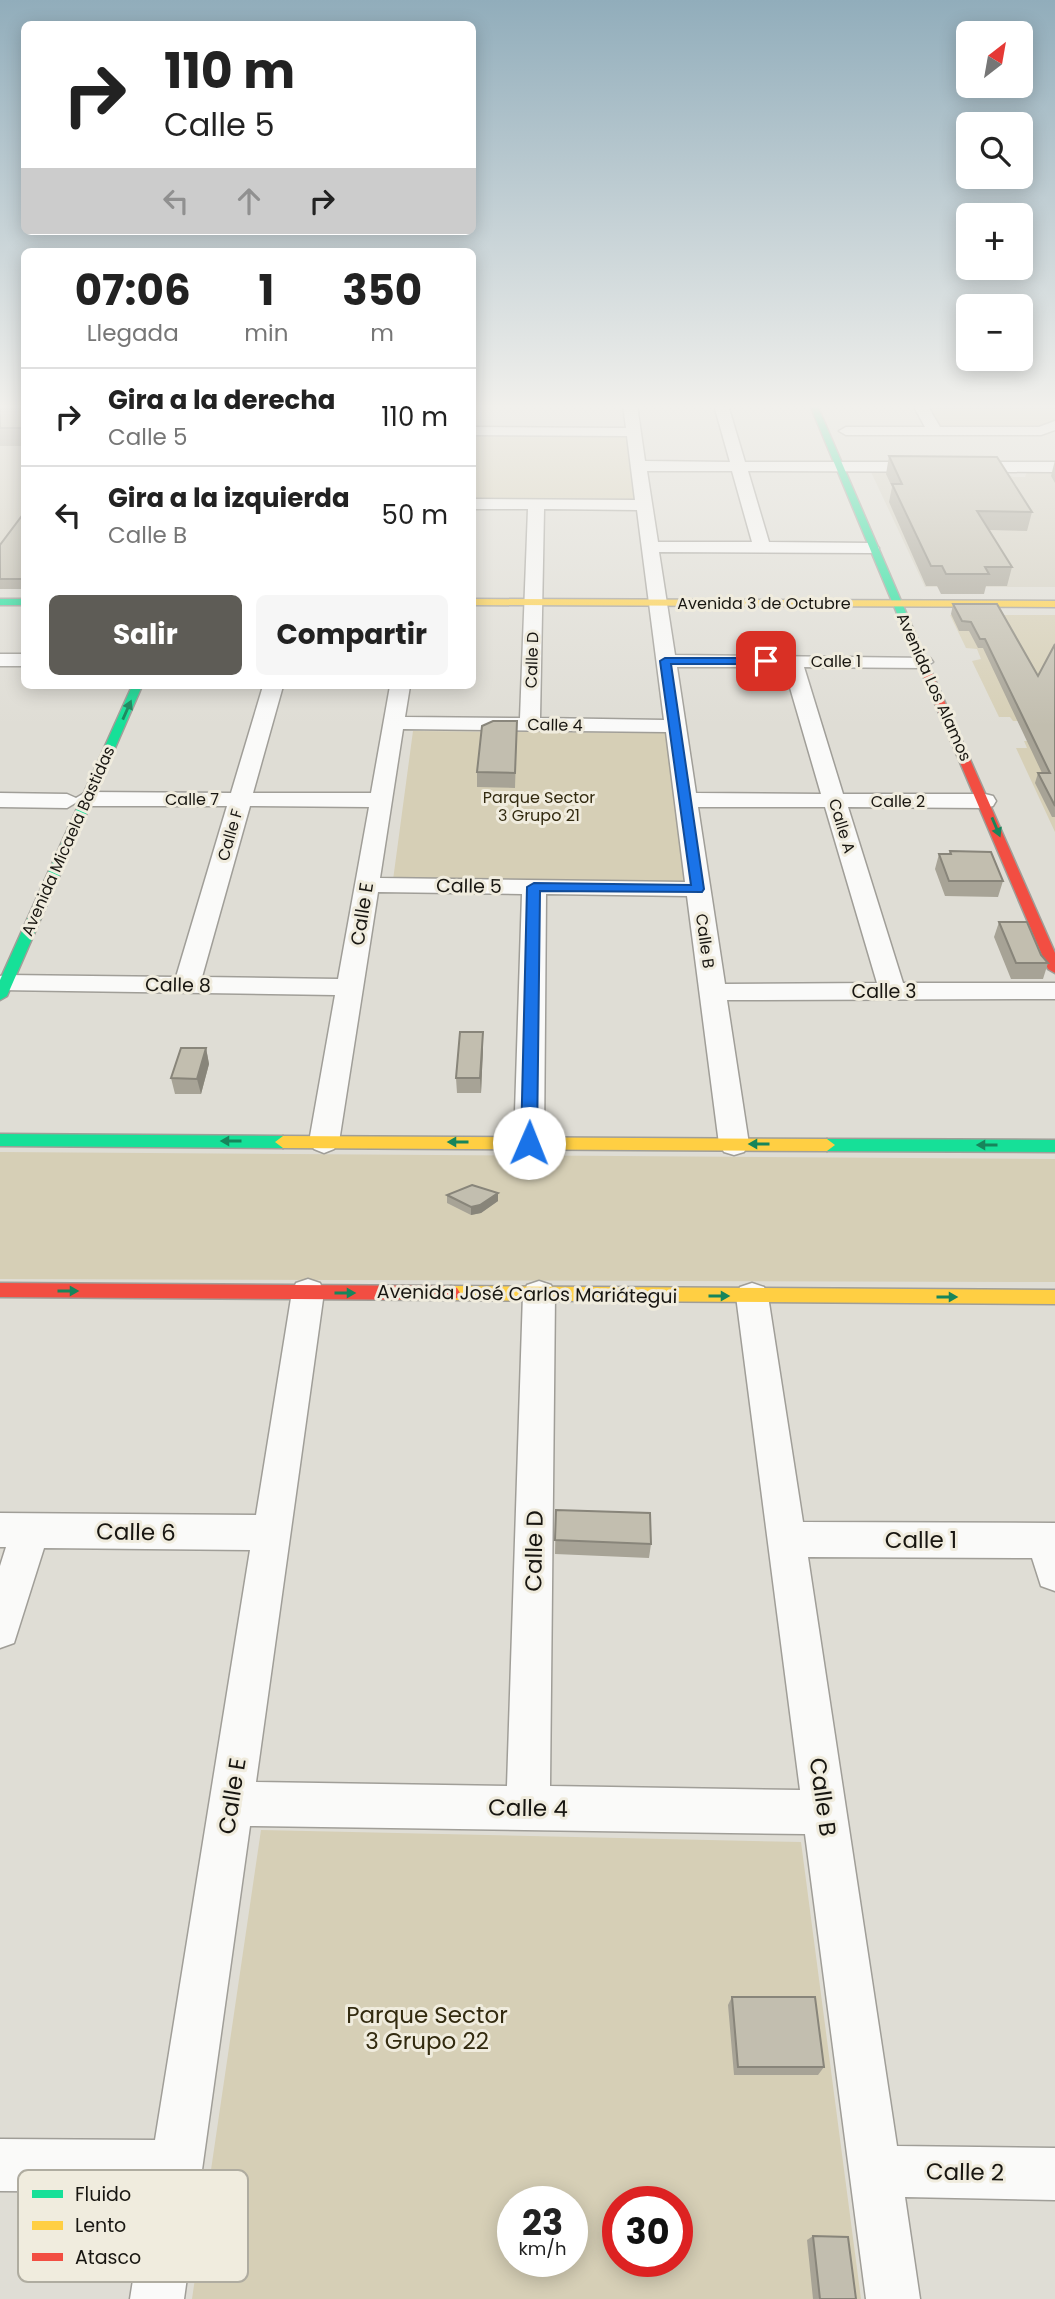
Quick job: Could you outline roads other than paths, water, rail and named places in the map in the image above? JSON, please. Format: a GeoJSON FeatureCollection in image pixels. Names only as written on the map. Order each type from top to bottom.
{"type":"FeatureCollection","features":[{"type":"Feature","properties":{"kind":"street","name":"Calle D"},"geometry":{"type":"LineString","coordinates":[[530,724],[536,512]]}},
{"type":"Feature","properties":{"kind":"street","name":"Calle B"},"geometry":{"type":"LineString","coordinates":[[644,512],[733,1144]]}},
{"type":"Feature","properties":{"kind":"street"},"geometry":{"type":"LineString","coordinates":[[752,512],[762,547]]}},
{"type":"Feature","properties":{"kind":"street","name":"Avenida Los Alamos"},"geometry":{"type":"LineString","coordinates":[[856,512],[985,801],[1055,969]]}},
{"type":"Feature","properties":{"kind":"street"},"geometry":{"type":"LineString","coordinates":[[649,547],[871,548]]}},
{"type":"Feature","properties":{"kind":"street"},"geometry":{"type":"LineString","coordinates":[[0,594],[21,594]]}},
{"type":"Feature","properties":{"kind":"street","name":"Avenida 3 de Octubre"},"geometry":{"type":"LineString","coordinates":[[476,595],[534,598],[923,599],[1055,595]]}},
{"type":"Feature","properties":{"kind":"street","name":"Avenida 3 de Octubre"},"geometry":{"type":"LineString","coordinates":[[476,602],[534,598]]}},
{"type":"Feature","properties":{"kind":"street","name":"Avenida 3 de Octubre"},"geometry":{"type":"LineString","coordinates":[[923,599],[1055,604]]}},
{"type":"Feature","properties":{"kind":"street"},"geometry":{"type":"LineString","coordinates":[[0,602],[21,602]]}},
{"type":"Feature","properties":{"kind":"street"},"geometry":{"type":"LineString","coordinates":[[1,662],[21,660]]}},
{"type":"Feature","properties":{"kind":"street","name":"Calle 1"},"geometry":{"type":"LineString","coordinates":[[665,661],[923,662]]}},
{"type":"Feature","properties":{"kind":"street","name":"Calle A"},"geometry":{"type":"LineString","coordinates":[[792,661],[892,991]]}},
{"type":"Feature","properties":{"kind":"street","name":"Avenida Micaela Bastidas"},"geometry":{"type":"LineString","coordinates":[[104,720],[119,689]]}},
{"type":"Feature","properties":{"kind":"street","name":"Avenida Micaela Bastidas"},"geometry":{"type":"LineString","coordinates":[[3,989],[72,801],[135,689]]}},
{"type":"Feature","properties":{"kind":"street","name":"Calle F"},"geometry":{"type":"LineString","coordinates":[[187,985],[272,689]]}},
{"type":"Feature","properties":{"kind":"street","name":"Calle E"},"geometry":{"type":"LineString","coordinates":[[324,1142],[399,689]]}},
{"type":"Feature","properties":{"kind":"street","name":"Calle 4"},"geometry":{"type":"LineString","coordinates":[[393,723],[675,726]]}},
{"type":"Feature","properties":{"kind":"street"},"geometry":{"type":"LineString","coordinates":[[0,800],[72,801]]}},
{"type":"Feature","properties":{"kind":"street","name":"Calle 7"},"geometry":{"type":"LineString","coordinates":[[72,801],[381,800]]}},
{"type":"Feature","properties":{"kind":"street","name":"Calle 2"},"geometry":{"type":"LineString","coordinates":[[685,800],[985,801]]}},
{"type":"Feature","properties":{"kind":"street","name":"Calle 5"},"geometry":{"type":"LineString","coordinates":[[366,885],[698,889]]}},
{"type":"Feature","properties":{"kind":"street"},"geometry":{"type":"LineString","coordinates":[[529,1143],[534,887]]}},
{"type":"Feature","properties":{"kind":"street","name":"Calle 8"},"geometry":{"type":"LineString","coordinates":[[3,989],[187,985],[350,987]]}},
{"type":"Feature","properties":{"kind":"street","name":"Calle 3"},"geometry":{"type":"LineString","coordinates":[[712,992],[1055,991]]}},
{"type":"Feature","properties":{"kind":"street"},"geometry":{"type":"LineString","coordinates":[[0,1140],[1055,1146]]}},
{"type":"Feature","properties":{"kind":"street","name":"Avenida José Carlos Mariátegui"},"geometry":{"type":"LineString","coordinates":[[0,1290],[1055,1297]]}},
{"type":"Feature","properties":{"kind":"street","name":"Calle E"},"geometry":{"type":"LineString","coordinates":[[176,2170],[308,1292]]}},
{"type":"Feature","properties":{"kind":"street","name":"Calle D"},"geometry":{"type":"LineString","coordinates":[[528,1808],[538,1294]]}},
{"type":"Feature","properties":{"kind":"street","name":"Calle B"},"geometry":{"type":"LineString","coordinates":[[752,1296],[893,2299]]}},
{"type":"Feature","properties":{"kind":"street"},"geometry":{"type":"LineString","coordinates":[[0,1629],[15,1531]]}},
{"type":"Feature","properties":{"kind":"street","name":"Calle 6"},"geometry":{"type":"LineString","coordinates":[[15,1531],[272,1533]]}},
{"type":"Feature","properties":{"kind":"street","name":"Calle 1"},"geometry":{"type":"LineString","coordinates":[[787,1539],[1052,1551]]}},
{"type":"Feature","properties":{"kind":"street","name":"Calle 4"},"geometry":{"type":"LineString","coordinates":[[231,1804],[825,1812]]}},
{"type":"Feature","properties":{"kind":"street"},"geometry":{"type":"LineString","coordinates":[[0,2165],[177,2166]]}},
{"type":"Feature","properties":{"kind":"street","name":"Calle 2"},"geometry":{"type":"LineString","coordinates":[[874,2171],[1055,2174]]}},
{"type":"Feature","properties":{"kind":"park label","name":"Parque Sector 3 Grupo 21"},"geometry":{"type":"Point","coordinates":[539,806]}},
{"type":"Feature","properties":{"kind":"park label","name":"Parque Sector 3 Grupo 22"},"geometry":{"type":"Point","coordinates":[427,2028]}}]}
